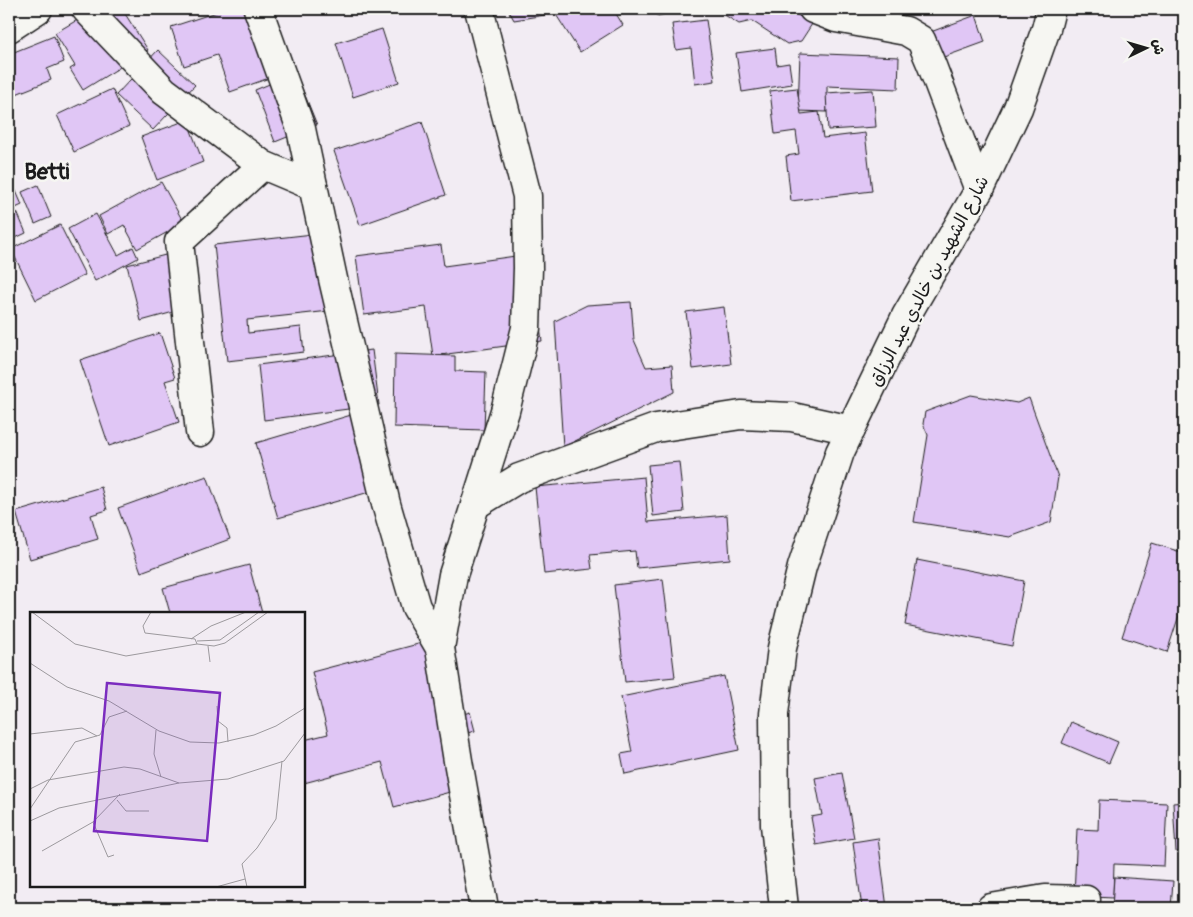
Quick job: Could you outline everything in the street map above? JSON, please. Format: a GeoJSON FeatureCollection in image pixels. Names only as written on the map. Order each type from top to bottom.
{"type":"FeatureCollection","features":[{"type":"Feature","properties":{"kind":"street"},"geometry":{"type":"LineString","coordinates":[[9,28],[38,9]]}},
{"type":"Feature","properties":{"kind":"street"},"geometry":{"type":"LineString","coordinates":[[86,9],[164,91],[263,165],[313,186]]}},
{"type":"Feature","properties":{"kind":"street"},"geometry":{"type":"LineString","coordinates":[[258,9],[301,129],[335,288],[386,504],[416,607],[440,648]]}},
{"type":"Feature","properties":{"kind":"street"},"geometry":{"type":"LineString","coordinates":[[479,9],[527,196],[528,268],[526,328],[505,411],[453,575],[440,648],[484,908]]}},
{"type":"Feature","properties":{"kind":"street"},"geometry":{"type":"LineString","coordinates":[[813,9],[836,18],[906,31],[921,40],[979,190]]}},
{"type":"Feature","properties":{"kind":"street","name":"شارع الشهيد بن خالدي عبد الرزاق"},"geometry":{"type":"LineString","coordinates":[[784,908],[775,825],[774,714],[782,648],[802,567],[840,452],[906,316],[979,190],[1018,108],[1046,29],[1051,9]]}},
{"type":"Feature","properties":{"kind":"street"},"geometry":{"type":"LineString","coordinates":[[200,432],[179,242],[263,165]]}},
{"type":"Feature","properties":{"kind":"street"},"geometry":{"type":"LineString","coordinates":[[475,505],[519,478],[656,428],[741,415],[792,416],[851,430]]}},
{"type":"Feature","properties":{"kind":"street"},"geometry":{"type":"LineString","coordinates":[[991,908],[1045,899],[1086,900]]}},
{"type":"Feature","properties":{"kind":"building"},"geometry":{"type":"Polygon","coordinates":[[[96,9],[122,9],[148,50],[83,90],[70,69],[75,66],[55,33],[96,9]]]}},
{"type":"Feature","properties":{"kind":"building"},"geometry":{"type":"Polygon","coordinates":[[[226,9],[264,9],[286,72],[230,92],[217,55],[184,66],[171,27],[226,9]]]}},
{"type":"Feature","properties":{"kind":"building"},"geometry":{"type":"Polygon","coordinates":[[[508,9],[544,9],[545,15],[514,20],[508,9]]]}},
{"type":"Feature","properties":{"kind":"building"},"geometry":{"type":"Polygon","coordinates":[[[613,9],[623,25],[580,52],[553,10],[613,9]]]}},
{"type":"Feature","properties":{"kind":"building"},"geometry":{"type":"Polygon","coordinates":[[[656,9],[689,9],[657,16],[656,9]]]}},
{"type":"Feature","properties":{"kind":"building"},"geometry":{"type":"Polygon","coordinates":[[[715,9],[788,9],[812,24],[801,41],[787,44],[752,21],[739,24],[715,9]]]}},
{"type":"Feature","properties":{"kind":"building"},"geometry":{"type":"Polygon","coordinates":[[[976,15],[985,42],[930,62],[920,36],[976,15]]]}},
{"type":"Feature","properties":{"kind":"building"},"geometry":{"type":"Polygon","coordinates":[[[706,20],[715,81],[695,84],[691,48],[676,50],[672,24],[706,20]]]}},
{"type":"Feature","properties":{"kind":"building"},"geometry":{"type":"Polygon","coordinates":[[[382,29],[399,82],[353,97],[336,43],[382,29]]]}},
{"type":"Feature","properties":{"kind":"building"},"geometry":{"type":"Polygon","coordinates":[[[54,36],[64,62],[47,69],[51,80],[16,94],[9,77],[9,54],[54,36]]]}},
{"type":"Feature","properties":{"kind":"building"},"geometry":{"type":"Polygon","coordinates":[[[775,48],[777,65],[789,63],[792,84],[742,92],[736,53],[775,48]]]}},
{"type":"Feature","properties":{"kind":"building"},"geometry":{"type":"Polygon","coordinates":[[[158,50],[195,85],[153,130],[116,95],[158,50]]]}},
{"type":"Feature","properties":{"kind":"building"},"geometry":{"type":"Polygon","coordinates":[[[800,53],[899,57],[898,89],[827,86],[827,112],[798,111],[800,53]]]}},
{"type":"Feature","properties":{"kind":"building"},"geometry":{"type":"Polygon","coordinates":[[[296,73],[317,125],[275,142],[255,90],[296,73]]]}},
{"type":"Feature","properties":{"kind":"building"},"geometry":{"type":"Polygon","coordinates":[[[797,88],[801,114],[819,112],[823,138],[865,133],[872,191],[791,201],[786,156],[799,154],[796,131],[775,134],[770,91],[797,88]]]}},
{"type":"Feature","properties":{"kind":"building"},"geometry":{"type":"Polygon","coordinates":[[[112,89],[129,126],[74,152],[57,115],[112,89]]]}},
{"type":"Feature","properties":{"kind":"building"},"geometry":{"type":"Polygon","coordinates":[[[873,90],[876,127],[828,130],[826,93],[873,90]]]}},
{"type":"Feature","properties":{"kind":"building"},"geometry":{"type":"Polygon","coordinates":[[[187,120],[203,162],[157,180],[141,137],[187,120]]]}},
{"type":"Feature","properties":{"kind":"building"},"geometry":{"type":"Polygon","coordinates":[[[422,122],[446,195],[360,225],[334,151],[422,122]]]}},
{"type":"Feature","properties":{"kind":"building"},"geometry":{"type":"Polygon","coordinates":[[[9,175],[22,205],[9,211],[9,175]]]}},
{"type":"Feature","properties":{"kind":"building"},"geometry":{"type":"Polygon","coordinates":[[[161,182],[184,223],[137,249],[124,225],[108,234],[99,216],[161,182]]]}},
{"type":"Feature","properties":{"kind":"building"},"geometry":{"type":"Polygon","coordinates":[[[38,185],[51,217],[35,224],[22,192],[38,185]]]}},
{"type":"Feature","properties":{"kind":"building"},"geometry":{"type":"Polygon","coordinates":[[[17,212],[26,233],[9,241],[9,216],[17,212]]]}},
{"type":"Feature","properties":{"kind":"building"},"geometry":{"type":"Polygon","coordinates":[[[96,214],[118,255],[133,247],[138,258],[95,281],[68,229],[96,214]]]}},
{"type":"Feature","properties":{"kind":"building"},"geometry":{"type":"Polygon","coordinates":[[[60,225],[85,275],[36,300],[11,249],[60,225]]]}},
{"type":"Feature","properties":{"kind":"building"},"geometry":{"type":"Polygon","coordinates":[[[331,232],[339,310],[247,320],[248,333],[301,327],[304,352],[227,361],[214,245],[331,232]]]}},
{"type":"Feature","properties":{"kind":"building"},"geometry":{"type":"Polygon","coordinates":[[[441,245],[444,266],[530,254],[542,341],[433,356],[426,307],[364,315],[356,256],[441,245]]]}},
{"type":"Feature","properties":{"kind":"building"},"geometry":{"type":"Polygon","coordinates":[[[173,253],[188,308],[141,321],[127,265],[173,253]]]}},
{"type":"Feature","properties":{"kind":"building"},"geometry":{"type":"Polygon","coordinates":[[[631,302],[634,340],[646,367],[672,365],[674,392],[563,447],[555,321],[587,305],[631,302]]]}},
{"type":"Feature","properties":{"kind":"building"},"geometry":{"type":"Polygon","coordinates":[[[724,307],[731,364],[693,369],[686,312],[724,307]]]}},
{"type":"Feature","properties":{"kind":"building"},"geometry":{"type":"Polygon","coordinates":[[[160,333],[175,378],[165,381],[179,422],[109,446],[80,360],[160,333]]]}},
{"type":"Feature","properties":{"kind":"building"},"geometry":{"type":"Polygon","coordinates":[[[372,350],[379,405],[264,420],[258,365],[372,350]]]}},
{"type":"Feature","properties":{"kind":"building"},"geometry":{"type":"Polygon","coordinates":[[[395,354],[455,356],[455,371],[486,372],[484,430],[394,427],[395,354]]]}},
{"type":"Feature","properties":{"kind":"building"},"geometry":{"type":"Polygon","coordinates":[[[971,395],[1017,403],[1029,398],[1058,477],[1051,522],[1010,537],[914,522],[928,435],[923,424],[925,412],[971,395]]]}},
{"type":"Feature","properties":{"kind":"building"},"geometry":{"type":"Polygon","coordinates":[[[358,413],[380,489],[278,518],[256,443],[358,413]]]}},
{"type":"Feature","properties":{"kind":"building"},"geometry":{"type":"Polygon","coordinates":[[[679,462],[684,512],[653,516],[648,465],[679,462]]]}},
{"type":"Feature","properties":{"kind":"building"},"geometry":{"type":"Polygon","coordinates":[[[207,476],[230,539],[141,572],[118,508],[207,476]]]}},
{"type":"Feature","properties":{"kind":"building"},"geometry":{"type":"Polygon","coordinates":[[[644,477],[648,522],[727,515],[730,559],[637,568],[635,551],[590,555],[592,569],[544,574],[535,487],[644,477]]]}},
{"type":"Feature","properties":{"kind":"building"},"geometry":{"type":"Polygon","coordinates":[[[101,487],[107,510],[91,515],[98,539],[30,559],[16,512],[101,487]]]}},
{"type":"Feature","properties":{"kind":"building"},"geometry":{"type":"Polygon","coordinates":[[[1152,543],[1184,553],[1184,600],[1167,652],[1122,637],[1152,543]]]}},
{"type":"Feature","properties":{"kind":"building"},"geometry":{"type":"Polygon","coordinates":[[[917,560],[1024,581],[1012,646],[905,625],[917,560]]]}},
{"type":"Feature","properties":{"kind":"building"},"geometry":{"type":"Polygon","coordinates":[[[249,565],[262,612],[170,612],[163,588],[249,565]]]}},
{"type":"Feature","properties":{"kind":"building"},"geometry":{"type":"Polygon","coordinates":[[[663,579],[675,677],[625,682],[614,585],[663,579]]]}},
{"type":"Feature","properties":{"kind":"building"},"geometry":{"type":"Polygon","coordinates":[[[437,639],[457,716],[470,712],[475,731],[459,735],[476,785],[394,807],[382,762],[305,783],[305,740],[328,734],[312,672],[437,639]]]}},
{"type":"Feature","properties":{"kind":"building"},"geometry":{"type":"Polygon","coordinates":[[[724,676],[739,750],[625,774],[621,754],[632,752],[621,697],[724,676]]]}},
{"type":"Feature","properties":{"kind":"building"},"geometry":{"type":"Polygon","coordinates":[[[1071,722],[1118,742],[1109,763],[1062,743],[1071,722]]]}},
{"type":"Feature","properties":{"kind":"building"},"geometry":{"type":"Polygon","coordinates":[[[842,773],[854,838],[816,845],[811,817],[822,815],[815,778],[842,773]]]}},
{"type":"Feature","properties":{"kind":"building"},"geometry":{"type":"Polygon","coordinates":[[[1099,800],[1167,803],[1164,866],[1114,864],[1113,898],[1074,896],[1077,829],[1098,830],[1099,800]]]}},
{"type":"Feature","properties":{"kind":"building"},"geometry":{"type":"Polygon","coordinates":[[[1184,802],[1184,851],[1176,852],[1173,803],[1184,802]]]}},
{"type":"Feature","properties":{"kind":"building"},"geometry":{"type":"Polygon","coordinates":[[[878,838],[887,908],[862,908],[853,842],[878,838]]]}},
{"type":"Feature","properties":{"kind":"building"},"geometry":{"type":"Polygon","coordinates":[[[1114,877],[1173,881],[1171,908],[1112,908],[1114,877]]]}},
{"type":"Feature","properties":{"kind":"district","name":"Betti"},"geometry":{"type":"Point","coordinates":[47,172]}}]}
